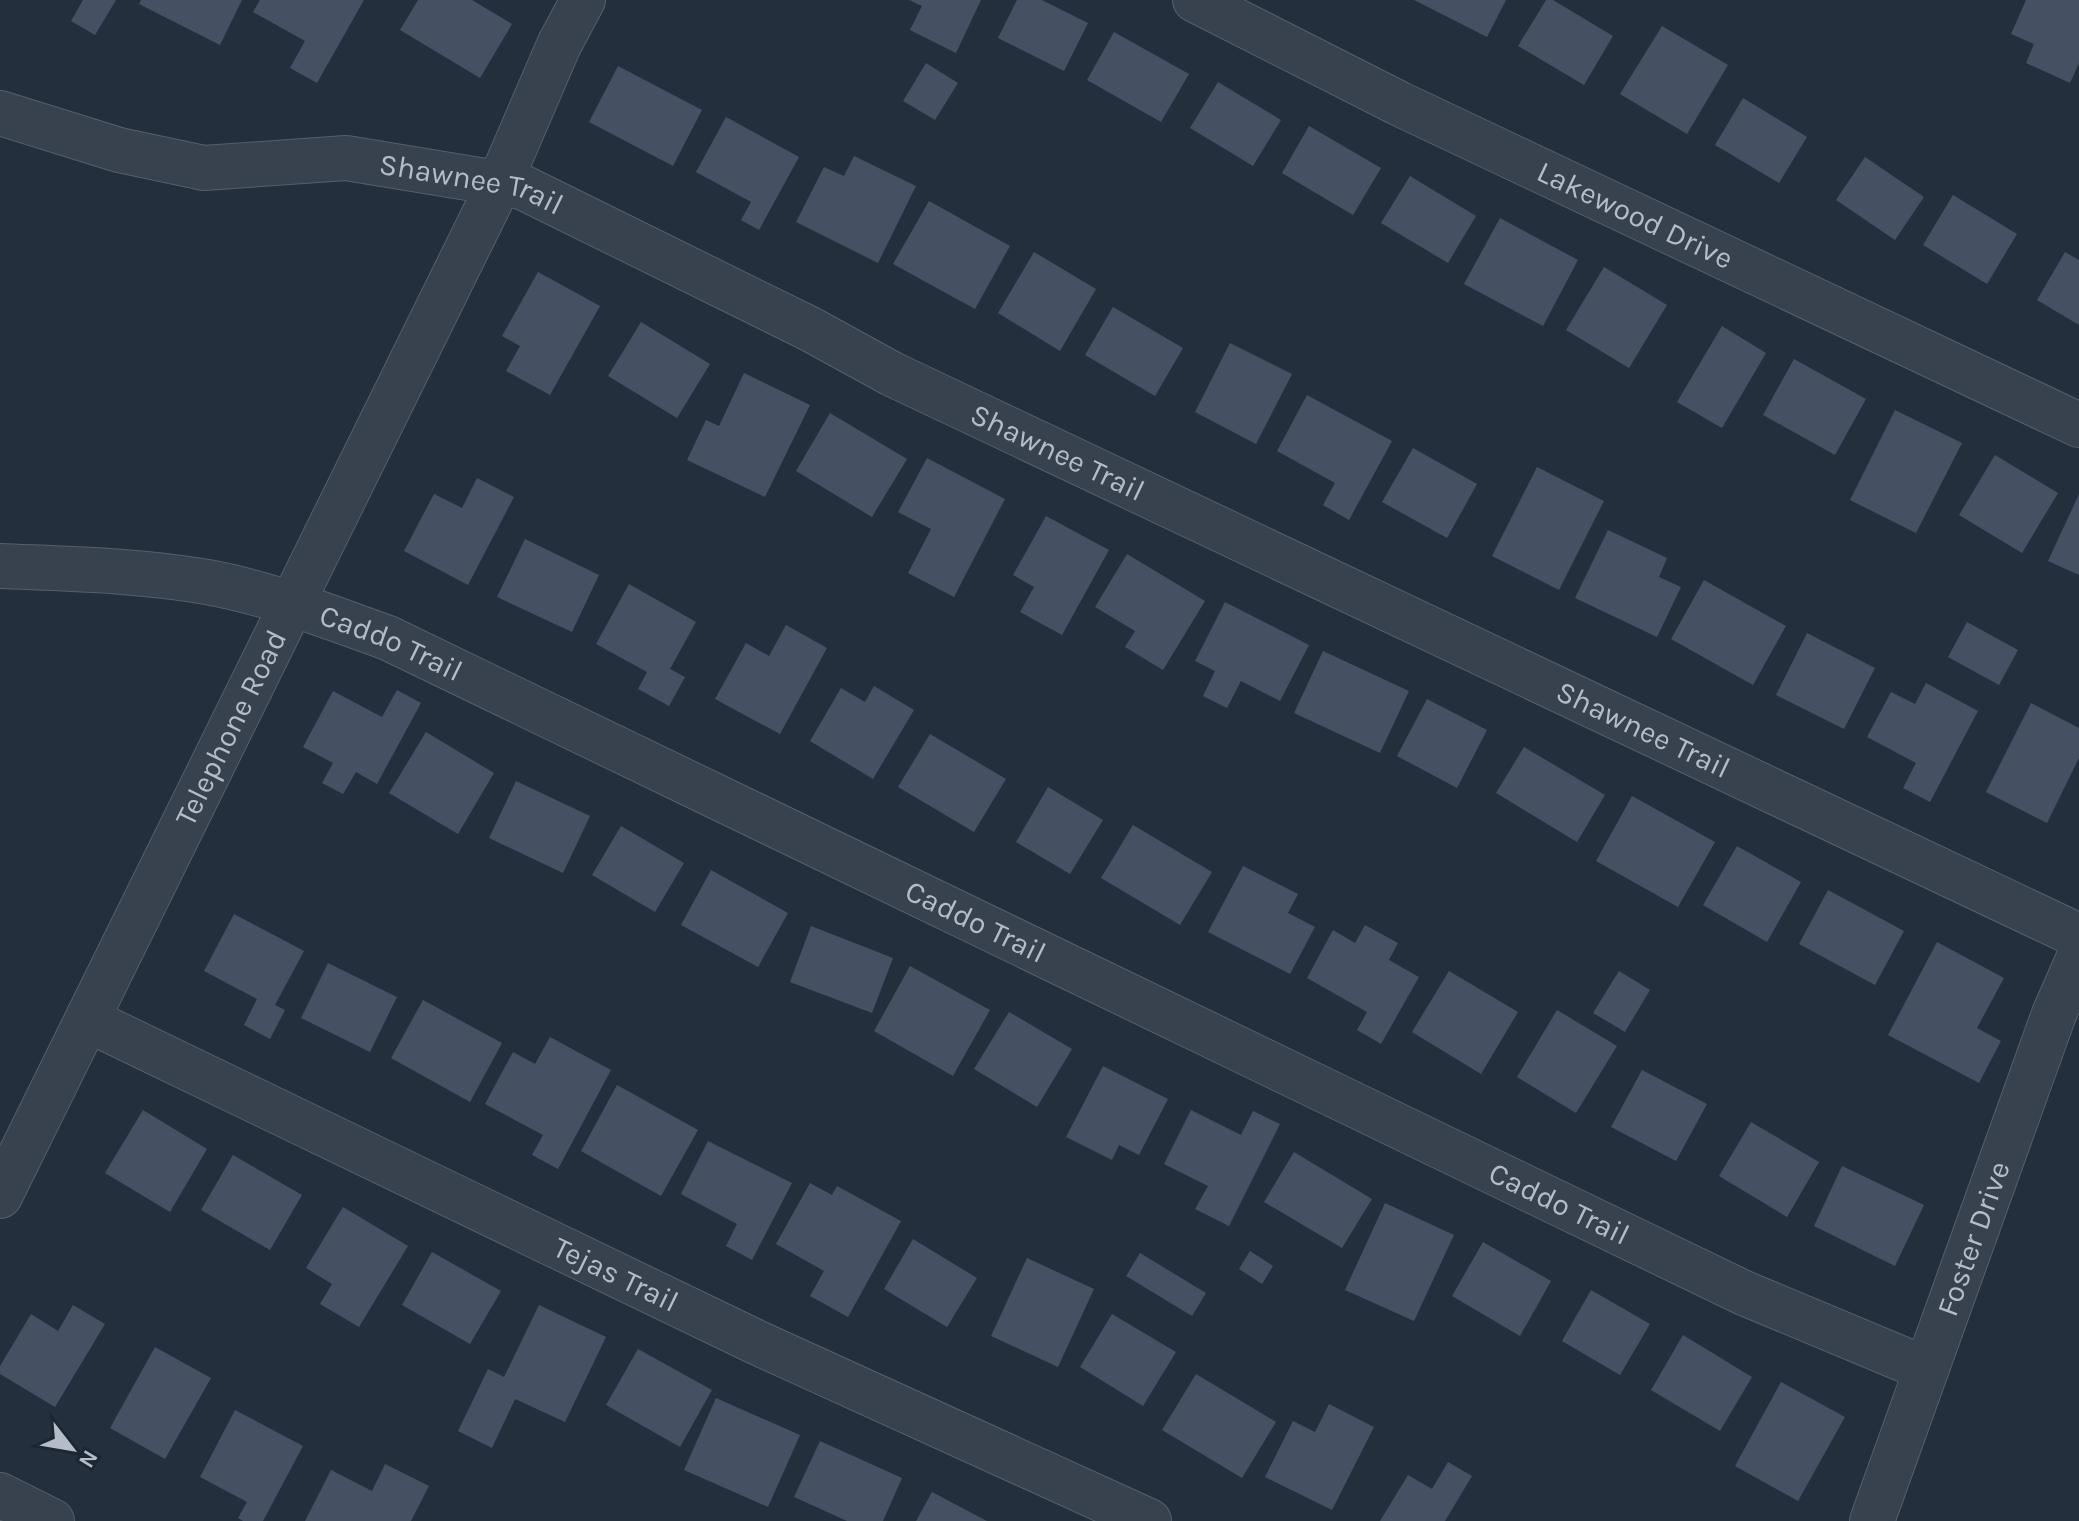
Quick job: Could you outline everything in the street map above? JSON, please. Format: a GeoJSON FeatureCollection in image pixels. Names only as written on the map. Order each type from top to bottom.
{"type":"FeatureCollection","features":[{"type":"Feature","properties":{"kind":"street","name":"Telephone Road"},"geometry":{"type":"LineString","coordinates":[[0,1196],[500,182],[559,45],[583,0]]}},
{"type":"Feature","properties":{"kind":"street","name":"Lakewood Drive"},"geometry":{"type":"LineString","coordinates":[[1195,0],[1400,104],[2079,425]]}},
{"type":"Feature","properties":{"kind":"street","name":"Shawnee Trail"},"geometry":{"type":"LineString","coordinates":[[0,113],[119,150],[204,168],[346,158],[522,187],[810,329],[892,374],[2079,936]]}},
{"type":"Feature","properties":{"kind":"street","name":"Caddo Trail"},"geometry":{"type":"LineString","coordinates":[[0,566],[120,570],[209,582],[290,603],[388,638],[1730,1286],[1926,1369]]}},
{"type":"Feature","properties":{"kind":"street","name":"Foster Drive"},"geometry":{"type":"LineString","coordinates":[[1872,1521],[2054,1014],[2079,957]]}},
{"type":"Feature","properties":{"kind":"street","name":"Tejas Trail"},"geometry":{"type":"LineString","coordinates":[[88,1020],[758,1343],[1149,1521]]}},
{"type":"Feature","properties":{"kind":"street"},"geometry":{"type":"LineString","coordinates":[[0,1495],[52,1521]]}},
{"type":"Feature","properties":{"kind":"building"},"geometry":{"type":"Polygon","coordinates":[[[83,0],[116,0],[95,35],[71,21],[83,0]]]}},
{"type":"Feature","properties":{"kind":"building"},"geometry":{"type":"Polygon","coordinates":[[[141,0],[242,0],[220,45],[139,4],[141,0]]]}},
{"type":"Feature","properties":{"kind":"building"},"geometry":{"type":"Polygon","coordinates":[[[260,0],[364,0],[317,83],[290,68],[305,41],[253,12],[260,0]]]}},
{"type":"Feature","properties":{"kind":"building"},"geometry":{"type":"Polygon","coordinates":[[[418,0],[472,0],[512,24],[480,78],[400,30],[418,0]]]}},
{"type":"Feature","properties":{"kind":"building"},"geometry":{"type":"Polygon","coordinates":[[[909,0],[981,0],[956,53],[910,30],[922,6],[909,0]]]}},
{"type":"Feature","properties":{"kind":"building"},"geometry":{"type":"Polygon","coordinates":[[[1017,0],[1042,0],[1088,23],[1064,71],[998,38],[1017,0]]]}},
{"type":"Feature","properties":{"kind":"building"},"geometry":{"type":"Polygon","coordinates":[[[1414,0],[1506,0],[1487,37],[1414,0]]]}},
{"type":"Feature","properties":{"kind":"building"},"geometry":{"type":"Polygon","coordinates":[[[1546,0],[1553,0],[1613,36],[1584,85],[1518,46],[1546,0]]]}},
{"type":"Feature","properties":{"kind":"building"},"geometry":{"type":"Polygon","coordinates":[[[2026,0],[2079,0],[2079,63],[2070,83],[2026,63],[2034,44],[2011,34],[2026,0]]]}},
{"type":"Feature","properties":{"kind":"building"},"geometry":{"type":"Polygon","coordinates":[[[1662,26],[1728,65],[1687,134],[1620,94],[1662,26]]]}},
{"type":"Feature","properties":{"kind":"building"},"geometry":{"type":"Polygon","coordinates":[[[1114,32],[1189,74],[1161,122],[1087,80],[1114,32]]]}},
{"type":"Feature","properties":{"kind":"building"},"geometry":{"type":"Polygon","coordinates":[[[926,63],[958,83],[935,120],[903,101],[926,63]]]}},
{"type":"Feature","properties":{"kind":"building"},"geometry":{"type":"Polygon","coordinates":[[[618,66],[702,110],[673,166],[589,122],[618,66]]]}},
{"type":"Feature","properties":{"kind":"building"},"geometry":{"type":"Polygon","coordinates":[[[1218,82],[1281,120],[1253,166],[1190,128],[1218,82]]]}},
{"type":"Feature","properties":{"kind":"building"},"geometry":{"type":"Polygon","coordinates":[[[1743,98],[1807,137],[1779,183],[1715,145],[1743,98]]]}},
{"type":"Feature","properties":{"kind":"building"},"geometry":{"type":"Polygon","coordinates":[[[726,117],[799,157],[759,230],[741,220],[751,202],[696,172],[726,117]]]}},
{"type":"Feature","properties":{"kind":"building"},"geometry":{"type":"Polygon","coordinates":[[[1309,126],[1381,168],[1353,215],[1282,173],[1309,126]]]}},
{"type":"Feature","properties":{"kind":"building"},"geometry":{"type":"Polygon","coordinates":[[[854,156],[916,186],[878,263],[796,222],[824,167],[844,176],[854,156]]]}},
{"type":"Feature","properties":{"kind":"building"},"geometry":{"type":"Polygon","coordinates":[[[1865,157],[1924,197],[1895,240],[1836,200],[1865,157]]]}},
{"type":"Feature","properties":{"kind":"building"},"geometry":{"type":"Polygon","coordinates":[[[1410,176],[1476,216],[1448,263],[1381,223],[1410,176]]]}},
{"type":"Feature","properties":{"kind":"building"},"geometry":{"type":"Polygon","coordinates":[[[1953,195],[2017,234],[1987,284],[1923,245],[1953,195]]]}},
{"type":"Feature","properties":{"kind":"building"},"geometry":{"type":"Polygon","coordinates":[[[929,201],[1010,246],[975,309],[893,264],[929,201]]]}},
{"type":"Feature","properties":{"kind":"building"},"geometry":{"type":"Polygon","coordinates":[[[1500,218],[1578,260],[1543,326],[1464,284],[1500,218]]]}},
{"type":"Feature","properties":{"kind":"building"},"geometry":{"type":"Polygon","coordinates":[[[1034,252],[1096,289],[1060,351],[998,313],[1034,252]]]}},
{"type":"Feature","properties":{"kind":"building"},"geometry":{"type":"Polygon","coordinates":[[[2065,252],[2079,260],[2079,325],[2037,300],[2065,252]]]}},
{"type":"Feature","properties":{"kind":"building"},"geometry":{"type":"Polygon","coordinates":[[[1604,267],[1667,305],[1629,368],[1566,330],[1604,267]]]}},
{"type":"Feature","properties":{"kind":"building"},"geometry":{"type":"Polygon","coordinates":[[[538,272],[600,306],[550,395],[506,371],[520,346],[502,336],[538,272]]]}},
{"type":"Feature","properties":{"kind":"building"},"geometry":{"type":"Polygon","coordinates":[[[1113,307],[1183,348],[1155,396],[1085,355],[1113,307]]]}},
{"type":"Feature","properties":{"kind":"building"},"geometry":{"type":"Polygon","coordinates":[[[641,322],[710,364],[677,418],[608,376],[641,322]]]}},
{"type":"Feature","properties":{"kind":"building"},"geometry":{"type":"Polygon","coordinates":[[[1722,326],[1766,353],[1722,428],[1677,402],[1722,326]]]}},
{"type":"Feature","properties":{"kind":"building"},"geometry":{"type":"Polygon","coordinates":[[[1230,343],[1292,374],[1256,444],[1195,412],[1230,343]]]}},
{"type":"Feature","properties":{"kind":"building"},"geometry":{"type":"Polygon","coordinates":[[[1794,359],[1866,399],[1835,455],[1763,415],[1794,359]]]}},
{"type":"Feature","properties":{"kind":"building"},"geometry":{"type":"Polygon","coordinates":[[[744,373],[810,405],[765,497],[687,460],[706,420],[719,426],[744,373]]]}},
{"type":"Feature","properties":{"kind":"building"},"geometry":{"type":"Polygon","coordinates":[[[1307,395],[1392,441],[1349,520],[1323,505],[1335,483],[1277,451],[1307,395]]]}},
{"type":"Feature","properties":{"kind":"building"},"geometry":{"type":"Polygon","coordinates":[[[1895,410],[1962,443],[1916,533],[1850,500],[1895,410]]]}},
{"type":"Feature","properties":{"kind":"building"},"geometry":{"type":"Polygon","coordinates":[[[830,413],[907,459],[872,517],[796,471],[830,413]]]}},
{"type":"Feature","properties":{"kind":"building"},"geometry":{"type":"Polygon","coordinates":[[[1413,448],[1477,484],[1447,538],[1382,502],[1413,448]]]}},
{"type":"Feature","properties":{"kind":"building"},"geometry":{"type":"Polygon","coordinates":[[[1995,455],[2058,493],[2022,553],[1959,515],[1995,455]]]}},
{"type":"Feature","properties":{"kind":"building"},"geometry":{"type":"Polygon","coordinates":[[[927,458],[1005,499],[954,597],[908,573],[931,529],[898,512],[927,458]]]}},
{"type":"Feature","properties":{"kind":"building"},"geometry":{"type":"Polygon","coordinates":[[[1537,467],[1604,501],[1559,590],[1492,556],[1537,467]]]}},
{"type":"Feature","properties":{"kind":"building"},"geometry":{"type":"Polygon","coordinates":[[[477,478],[514,497],[468,585],[404,551],[434,494],[462,508],[477,478]]]}},
{"type":"Feature","properties":{"kind":"building"},"geometry":{"type":"Polygon","coordinates":[[[2079,494],[2079,575],[2048,561],[2079,494]]]}},
{"type":"Feature","properties":{"kind":"building"},"geometry":{"type":"Polygon","coordinates":[[[1046,516],[1109,550],[1062,635],[1020,612],[1034,587],[1013,575],[1046,516]]]}},
{"type":"Feature","properties":{"kind":"building"},"geometry":{"type":"Polygon","coordinates":[[[1608,530],[1667,558],[1659,577],[1681,587],[1657,637],[1575,598],[1608,530]]]}},
{"type":"Feature","properties":{"kind":"building"},"geometry":{"type":"Polygon","coordinates":[[[525,539],[599,575],[572,632],[497,597],[525,539]]]}},
{"type":"Feature","properties":{"kind":"building"},"geometry":{"type":"Polygon","coordinates":[[[1127,554],[1205,601],[1163,670],[1125,647],[1135,631],[1095,607],[1127,554]]]}},
{"type":"Feature","properties":{"kind":"building"},"geometry":{"type":"Polygon","coordinates":[[[1704,580],[1786,626],[1753,685],[1671,639],[1704,580]]]}},
{"type":"Feature","properties":{"kind":"building"},"geometry":{"type":"Polygon","coordinates":[[[629,584],[696,622],[670,669],[685,677],[669,706],[638,689],[647,672],[596,644],[629,584]]]}},
{"type":"Feature","properties":{"kind":"building"},"geometry":{"type":"Polygon","coordinates":[[[1225,602],[1309,645],[1280,701],[1241,681],[1227,708],[1203,696],[1215,671],[1195,661],[1225,602]]]}},
{"type":"Feature","properties":{"kind":"building"},"geometry":{"type":"Polygon","coordinates":[[[1967,622],[2018,650],[1999,685],[1948,657],[1967,622]]]}},
{"type":"Feature","properties":{"kind":"building"},"geometry":{"type":"Polygon","coordinates":[[[786,625],[827,648],[780,734],[715,699],[746,643],[769,656],[786,625]]]}},
{"type":"Feature","properties":{"kind":"building"},"geometry":{"type":"Polygon","coordinates":[[[1807,633],[1875,668],[1844,729],[1776,695],[1807,633]]]}},
{"type":"Feature","properties":{"kind":"building"},"geometry":{"type":"Polygon","coordinates":[[[1323,651],[1409,691],[1380,753],[1294,713],[1323,651]]]}},
{"type":"Feature","properties":{"kind":"building"},"geometry":{"type":"Polygon","coordinates":[[[1926,683],[1978,711],[1930,802],[1903,788],[1916,763],[1867,737],[1891,692],[1915,704],[1926,683]]]}},
{"type":"Feature","properties":{"kind":"building"},"geometry":{"type":"Polygon","coordinates":[[[874,686],[914,710],[873,779],[810,741],[841,688],[865,702],[874,686]]]}},
{"type":"Feature","properties":{"kind":"building"},"geometry":{"type":"Polygon","coordinates":[[[397,690],[421,703],[377,784],[356,772],[343,794],[322,783],[333,763],[303,747],[333,691],[382,717],[397,690]]]}},
{"type":"Feature","properties":{"kind":"building"},"geometry":{"type":"Polygon","coordinates":[[[1427,699],[1487,730],[1457,788],[1397,756],[1427,699]]]}},
{"type":"Feature","properties":{"kind":"building"},"geometry":{"type":"Polygon","coordinates":[[[2031,703],[2079,728],[2079,758],[2047,823],[1986,792],[2031,703]]]}},
{"type":"Feature","properties":{"kind":"building"},"geometry":{"type":"Polygon","coordinates":[[[426,732],[494,773],[458,834],[389,793],[426,732]]]}},
{"type":"Feature","properties":{"kind":"building"},"geometry":{"type":"Polygon","coordinates":[[[930,734],[1006,779],[974,832],[898,787],[930,734]]]}},
{"type":"Feature","properties":{"kind":"building"},"geometry":{"type":"Polygon","coordinates":[[[1524,747],[1605,795],[1577,842],[1496,793],[1524,747]]]}},
{"type":"Feature","properties":{"kind":"building"},"geometry":{"type":"Polygon","coordinates":[[[516,781],[590,816],[563,873],[489,838],[516,781]]]}},
{"type":"Feature","properties":{"kind":"building"},"geometry":{"type":"Polygon","coordinates":[[[1048,787],[1103,820],[1070,874],[1016,842],[1048,787]]]}},
{"type":"Feature","properties":{"kind":"building"},"geometry":{"type":"Polygon","coordinates":[[[1632,796],[1715,842],[1678,907],[1596,861],[1632,796]]]}},
{"type":"Feature","properties":{"kind":"building"},"geometry":{"type":"Polygon","coordinates":[[[1133,825],[1212,872],[1180,925],[1101,878],[1133,825]]]}},
{"type":"Feature","properties":{"kind":"building"},"geometry":{"type":"Polygon","coordinates":[[[621,826],[684,863],[655,912],[592,875],[621,826]]]}},
{"type":"Feature","properties":{"kind":"building"},"geometry":{"type":"Polygon","coordinates":[[[1737,846],[1801,882],[1767,942],[1703,905],[1737,846]]]}},
{"type":"Feature","properties":{"kind":"building"},"geometry":{"type":"Polygon","coordinates":[[[1243,866],[1298,894],[1288,913],[1315,927],[1290,974],[1208,932],[1243,866]]]}},
{"type":"Feature","properties":{"kind":"building"},"geometry":{"type":"Polygon","coordinates":[[[711,870],[788,913],[758,967],[681,925],[711,870]]]}},
{"type":"Feature","properties":{"kind":"building"},"geometry":{"type":"Polygon","coordinates":[[[1828,890],[1904,931],[1875,985],[1799,944],[1828,890]]]}},
{"type":"Feature","properties":{"kind":"building"},"geometry":{"type":"Polygon","coordinates":[[[234,914],[304,951],[275,1005],[285,1010],[270,1039],[244,1025],[257,999],[204,971],[234,914]]]}},
{"type":"Feature","properties":{"kind":"building"},"geometry":{"type":"Polygon","coordinates":[[[1365,925],[1398,943],[1389,960],[1419,977],[1381,1044],[1357,1030],[1367,1012],[1307,978],[1333,930],[1355,943],[1365,925]]]}},
{"type":"Feature","properties":{"kind":"building"},"geometry":{"type":"Polygon","coordinates":[[[811,926],[893,958],[872,1013],[790,982],[811,926]]]}},
{"type":"Feature","properties":{"kind":"building"},"geometry":{"type":"Polygon","coordinates":[[[1937,942],[2004,978],[1977,1028],[2001,1041],[1979,1083],[1888,1035],[1937,942]]]}},
{"type":"Feature","properties":{"kind":"building"},"geometry":{"type":"Polygon","coordinates":[[[328,963],[397,997],[370,1052],[301,1018],[328,963]]]}},
{"type":"Feature","properties":{"kind":"building"},"geometry":{"type":"Polygon","coordinates":[[[910,966],[990,1010],[953,1076],[874,1031],[910,966]]]}},
{"type":"Feature","properties":{"kind":"building"},"geometry":{"type":"Polygon","coordinates":[[[1449,971],[1518,1012],[1481,1074],[1412,1032],[1449,971]]]}},
{"type":"Feature","properties":{"kind":"building"},"geometry":{"type":"Polygon","coordinates":[[[1619,971],[1650,990],[1625,1032],[1593,1013],[1619,971]]]}},
{"type":"Feature","properties":{"kind":"building"},"geometry":{"type":"Polygon","coordinates":[[[423,1000],[502,1043],[470,1102],[391,1058],[423,1000]]]}},
{"type":"Feature","properties":{"kind":"building"},"geometry":{"type":"Polygon","coordinates":[[[1557,1010],[1617,1046],[1576,1113],[1517,1077],[1557,1010]]]}},
{"type":"Feature","properties":{"kind":"building"},"geometry":{"type":"Polygon","coordinates":[[[1009,1012],[1072,1049],[1037,1107],[974,1069],[1009,1012]]]}},
{"type":"Feature","properties":{"kind":"building"},"geometry":{"type":"Polygon","coordinates":[[[550,1037],[611,1070],[558,1169],[532,1155],[543,1135],[485,1104],[513,1052],[535,1064],[550,1037]]]}},
{"type":"Feature","properties":{"kind":"building"},"geometry":{"type":"Polygon","coordinates":[[[1103,1066],[1168,1099],[1139,1155],[1119,1145],[1112,1160],[1066,1137],[1103,1066]]]}},
{"type":"Feature","properties":{"kind":"building"},"geometry":{"type":"Polygon","coordinates":[[[1642,1070],[1707,1104],[1676,1161],[1611,1127],[1642,1070]]]}},
{"type":"Feature","properties":{"kind":"building"},"geometry":{"type":"Polygon","coordinates":[[[617,1085],[698,1130],[661,1196],[581,1151],[617,1085]]]}},
{"type":"Feature","properties":{"kind":"building"},"geometry":{"type":"Polygon","coordinates":[[[143,1110],[207,1149],[170,1212],[105,1173],[143,1110]]]}},
{"type":"Feature","properties":{"kind":"building"},"geometry":{"type":"Polygon","coordinates":[[[1191,1110],[1241,1135],[1253,1111],[1280,1124],[1229,1226],[1195,1209],[1208,1186],[1164,1164],[1191,1110]]]}},
{"type":"Feature","properties":{"kind":"building"},"geometry":{"type":"Polygon","coordinates":[[[1751,1122],[1819,1162],[1787,1217],[1719,1176],[1751,1122]]]}},
{"type":"Feature","properties":{"kind":"building"},"geometry":{"type":"Polygon","coordinates":[[[708,1141],[792,1183],[752,1260],[726,1246],[737,1224],[681,1194],[708,1141]]]}},
{"type":"Feature","properties":{"kind":"building"},"geometry":{"type":"Polygon","coordinates":[[[1294,1152],[1372,1199],[1342,1248],[1264,1202],[1294,1152]]]}},
{"type":"Feature","properties":{"kind":"building"},"geometry":{"type":"Polygon","coordinates":[[[233,1155],[302,1195],[270,1250],[201,1210],[233,1155]]]}},
{"type":"Feature","properties":{"kind":"building"},"geometry":{"type":"Polygon","coordinates":[[[1842,1166],[1924,1205],[1895,1266],[1814,1226],[1842,1166]]]}},
{"type":"Feature","properties":{"kind":"building"},"geometry":{"type":"Polygon","coordinates":[[[810,1183],[832,1195],[837,1186],[901,1221],[848,1317],[810,1296],[824,1271],[776,1244],[810,1183]]]}},
{"type":"Feature","properties":{"kind":"building"},"geometry":{"type":"Polygon","coordinates":[[[1385,1203],[1454,1235],[1414,1321],[1345,1290],[1385,1203]]]}},
{"type":"Feature","properties":{"kind":"building"},"geometry":{"type":"Polygon","coordinates":[[[343,1207],[408,1246],[359,1327],[320,1304],[332,1284],[306,1268],[343,1207]]]}},
{"type":"Feature","properties":{"kind":"building"},"geometry":{"type":"Polygon","coordinates":[[[913,1239],[977,1278],[947,1327],[884,1289],[913,1239]]]}},
{"type":"Feature","properties":{"kind":"building"},"geometry":{"type":"Polygon","coordinates":[[[1483,1242],[1551,1281],[1520,1336],[1452,1296],[1483,1242]]]}},
{"type":"Feature","properties":{"kind":"building"},"geometry":{"type":"Polygon","coordinates":[[[1250,1251],[1273,1266],[1262,1284],[1239,1269],[1250,1251]]]}},
{"type":"Feature","properties":{"kind":"building"},"geometry":{"type":"Polygon","coordinates":[[[432,1252],[501,1291],[470,1344],[402,1305],[432,1252]]]}},
{"type":"Feature","properties":{"kind":"building"},"geometry":{"type":"Polygon","coordinates":[[[1140,1253],[1206,1293],[1192,1316],[1126,1276],[1140,1253]]]}},
{"type":"Feature","properties":{"kind":"building"},"geometry":{"type":"Polygon","coordinates":[[[1027,1258],[1094,1289],[1058,1367],[991,1336],[1027,1258]]]}},
{"type":"Feature","properties":{"kind":"building"},"geometry":{"type":"Polygon","coordinates":[[[1591,1290],[1650,1324],[1620,1375],[1562,1341],[1591,1290]]]}},
{"type":"Feature","properties":{"kind":"building"},"geometry":{"type":"Polygon","coordinates":[[[73,1305],[105,1324],[55,1407],[0,1374],[0,1366],[31,1314],[58,1331],[73,1305]]]}},
{"type":"Feature","properties":{"kind":"building"},"geometry":{"type":"Polygon","coordinates":[[[539,1305],[606,1337],[565,1422],[515,1399],[492,1448],[458,1431],[488,1369],[504,1377],[539,1305]]]}},
{"type":"Feature","properties":{"kind":"building"},"geometry":{"type":"Polygon","coordinates":[[[1112,1314],[1176,1352],[1143,1406],[1080,1367],[1112,1314]]]}},
{"type":"Feature","properties":{"kind":"building"},"geometry":{"type":"Polygon","coordinates":[[[1683,1335],[1752,1377],[1720,1431],[1651,1390],[1683,1335]]]}},
{"type":"Feature","properties":{"kind":"building"},"geometry":{"type":"Polygon","coordinates":[[[155,1347],[211,1378],[165,1459],[110,1428],[155,1347]]]}},
{"type":"Feature","properties":{"kind":"building"},"geometry":{"type":"Polygon","coordinates":[[[638,1349],[712,1390],[680,1447],[606,1405],[638,1349]]]}},
{"type":"Feature","properties":{"kind":"building"},"geometry":{"type":"Polygon","coordinates":[[[1196,1374],[1276,1422],[1242,1478],[1162,1430],[1196,1374]]]}},
{"type":"Feature","properties":{"kind":"building"},"geometry":{"type":"Polygon","coordinates":[[[1781,1382],[1845,1417],[1798,1501],[1735,1466],[1781,1382]]]}},
{"type":"Feature","properties":{"kind":"building"},"geometry":{"type":"Polygon","coordinates":[[[716,1398],[800,1435],[768,1507],[684,1470],[716,1398]]]}},
{"type":"Feature","properties":{"kind":"building"},"geometry":{"type":"Polygon","coordinates":[[[1329,1404],[1374,1427],[1332,1510],[1265,1477],[1293,1421],[1315,1432],[1329,1404]]]}},
{"type":"Feature","properties":{"kind":"building"},"geometry":{"type":"Polygon","coordinates":[[[235,1410],[303,1446],[263,1521],[238,1518],[247,1502],[200,1477],[235,1410]]]}},
{"type":"Feature","properties":{"kind":"building"},"geometry":{"type":"Polygon","coordinates":[[[820,1441],[902,1478],[883,1521],[847,1521],[794,1497],[820,1441]]]}},
{"type":"Feature","properties":{"kind":"building"},"geometry":{"type":"Polygon","coordinates":[[[1448,1462],[1472,1476],[1445,1521],[1380,1521],[1408,1475],[1432,1489],[1448,1462]]]}},
{"type":"Feature","properties":{"kind":"building"},"geometry":{"type":"Polygon","coordinates":[[[385,1464],[429,1486],[411,1521],[305,1521],[331,1470],[372,1491],[385,1464]]]}},
{"type":"Feature","properties":{"kind":"building"},"geometry":{"type":"Polygon","coordinates":[[[932,1492],[987,1521],[916,1521],[932,1492]]]}}]}
